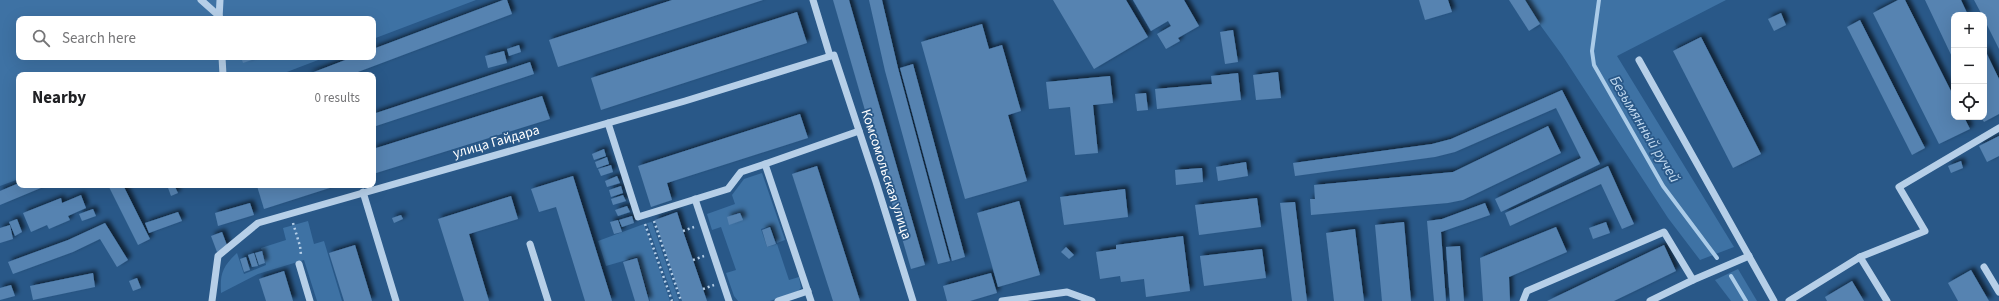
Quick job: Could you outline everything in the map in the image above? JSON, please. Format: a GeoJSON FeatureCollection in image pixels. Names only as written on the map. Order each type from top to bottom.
{"type":"FeatureCollection","features":[{"type":"Feature","properties":{"kind":"street"},"geometry":{"type":"LineString","coordinates":[[200,0],[217,16]]}},
{"type":"Feature","properties":{"kind":"street"},"geometry":{"type":"LineString","coordinates":[[219,16],[220,0]]}},
{"type":"Feature","properties":{"kind":"street","name":"Комсомольская улица"},"geometry":{"type":"LineString","coordinates":[[813,0],[859,131],[913,301]]}},
{"type":"Feature","properties":{"kind":"street","name":"улица Гайдара"},"geometry":{"type":"LineString","coordinates":[[212,301],[218,256],[258,223],[608,123],[832,55]]}},
{"type":"Feature","properties":{"kind":"street"},"geometry":{"type":"LineString","coordinates":[[222,60],[223,72]]}},
{"type":"Feature","properties":{"kind":"street"},"geometry":{"type":"LineString","coordinates":[[1639,60],[1774,301]]}},
{"type":"Feature","properties":{"kind":"street"},"geometry":{"type":"LineString","coordinates":[[608,123],[638,217],[728,189],[741,172],[859,131]]}},
{"type":"Feature","properties":{"kind":"street"},"geometry":{"type":"LineString","coordinates":[[1789,301],[1860,257],[1925,231],[1899,187],[1999,128]]}},
{"type":"Feature","properties":{"kind":"street"},"geometry":{"type":"LineString","coordinates":[[766,164],[811,301]]}},
{"type":"Feature","properties":{"kind":"street"},"geometry":{"type":"LineString","coordinates":[[363,192],[396,301]]}},
{"type":"Feature","properties":{"kind":"street"},"geometry":{"type":"LineString","coordinates":[[695,199],[730,301]]}},
{"type":"Feature","properties":{"kind":"street"},"geometry":{"type":"LineString","coordinates":[[1523,301],[1527,291],[1664,232],[1693,280]]}},
{"type":"Feature","properties":{"kind":"street"},"geometry":{"type":"LineString","coordinates":[[530,244],[548,301]]}},
{"type":"Feature","properties":{"kind":"street"},"geometry":{"type":"LineString","coordinates":[[1650,301],[1693,280],[1749,256]]}},
{"type":"Feature","properties":{"kind":"street"},"geometry":{"type":"LineString","coordinates":[[1860,257],[1888,301]]}},
{"type":"Feature","properties":{"kind":"street"},"geometry":{"type":"LineString","coordinates":[[299,264],[310,301]]}},
{"type":"Feature","properties":{"kind":"street"},"geometry":{"type":"LineString","coordinates":[[1984,267],[1999,292]]}},
{"type":"Feature","properties":{"kind":"street"},"geometry":{"type":"LineString","coordinates":[[778,301],[808,291]]}},
{"type":"Feature","properties":{"kind":"street"},"geometry":{"type":"LineString","coordinates":[[1002,301],[1067,292],[1092,301]]}},
{"type":"Feature","properties":{"kind":"path"},"geometry":{"type":"LineString","coordinates":[[290,213],[300,246],[299,264]]}},
{"type":"Feature","properties":{"kind":"path"},"geometry":{"type":"LineString","coordinates":[[651,213],[681,301]]}},
{"type":"Feature","properties":{"kind":"path"},"geometry":{"type":"LineString","coordinates":[[643,216],[672,301]]}},
{"type":"Feature","properties":{"kind":"shaded area"},"geometry":{"type":"Polygon","coordinates":[[[0,0],[476,0],[376,38],[376,16],[16,16],[16,60],[318,60],[287,72],[16,72],[16,180],[0,186],[0,0]]]}},
{"type":"Feature","properties":{"kind":"shaded area"},"geometry":{"type":"Polygon","coordinates":[[[1522,0],[1726,0],[1617,56],[1734,247],[1700,260],[1668,218],[1562,55],[1522,0]]]}},
{"type":"Feature","properties":{"kind":"shaded area"},"geometry":{"type":"Polygon","coordinates":[[[762,173],[785,240],[777,243],[771,226],[761,229],[767,247],[777,244],[789,280],[799,277],[801,288],[798,291],[770,301],[738,301],[734,296],[726,273],[736,270],[721,227],[712,230],[707,214],[735,204],[732,195],[744,179],[762,173]]]}},
{"type":"Feature","properties":{"kind":"shaded area"},"geometry":{"type":"Polygon","coordinates":[[[308,221],[314,244],[324,241],[342,301],[317,301],[304,260],[258,274],[221,293],[223,271],[228,262],[237,253],[244,274],[266,265],[261,248],[286,240],[283,228],[308,221]]]}},
{"type":"Feature","properties":{"kind":"shaded area"},"geometry":{"type":"Polygon","coordinates":[[[652,222],[679,301],[674,301],[647,223],[652,222]]]}},
{"type":"Feature","properties":{"kind":"shaded area"},"geometry":{"type":"Polygon","coordinates":[[[644,224],[670,301],[650,301],[637,257],[606,266],[598,241],[644,224]]]}},
{"type":"Feature","properties":{"kind":"shaded area"},"geometry":{"type":"Polygon","coordinates":[[[1738,269],[1757,301],[1731,301],[1715,280],[1738,269]]]}},
{"type":"Feature","properties":{"kind":"building"},"geometry":{"type":"Polygon","coordinates":[[[503,0],[507,0],[512,14],[358,72],[314,72],[345,60],[376,60],[376,48],[503,0]]]}},
{"type":"Feature","properties":{"kind":"building"},"geometry":{"type":"Polygon","coordinates":[[[672,0],[763,0],[558,67],[549,40],[672,0]]]}},
{"type":"Feature","properties":{"kind":"building"},"geometry":{"type":"Polygon","coordinates":[[[833,0],[849,0],[925,265],[911,269],[833,0]]]}},
{"type":"Feature","properties":{"kind":"building"},"geometry":{"type":"Polygon","coordinates":[[[869,0],[882,0],[898,68],[950,261],[938,264],[885,71],[869,0]]]}},
{"type":"Feature","properties":{"kind":"building"},"geometry":{"type":"Polygon","coordinates":[[[1053,0],[1126,0],[1148,37],[1094,69],[1053,0]]]}},
{"type":"Feature","properties":{"kind":"building"},"geometry":{"type":"Polygon","coordinates":[[[1133,0],[1184,0],[1199,26],[1178,38],[1180,41],[1166,49],[1157,34],[1171,26],[1168,21],[1151,31],[1133,0]]]}},
{"type":"Feature","properties":{"kind":"building"},"geometry":{"type":"Polygon","coordinates":[[[1419,0],[1448,0],[1452,12],[1425,20],[1419,0]]]}},
{"type":"Feature","properties":{"kind":"building"},"geometry":{"type":"Polygon","coordinates":[[[1509,0],[1525,0],[1540,24],[1529,31],[1509,0]]]}},
{"type":"Feature","properties":{"kind":"building"},"geometry":{"type":"Polygon","coordinates":[[[1898,0],[1905,0],[1951,91],[1951,120],[1966,120],[1970,129],[1939,144],[1873,13],[1898,0]]]}},
{"type":"Feature","properties":{"kind":"building"},"geometry":{"type":"Polygon","coordinates":[[[1925,0],[1961,0],[1967,12],[1951,12],[1951,55],[1925,0]]]}},
{"type":"Feature","properties":{"kind":"building"},"geometry":{"type":"Polygon","coordinates":[[[1974,0],[1999,0],[1999,49],[1987,25],[1987,12],[1980,12],[1974,0]]]}},
{"type":"Feature","properties":{"kind":"building"},"geometry":{"type":"Polygon","coordinates":[[[797,12],[807,43],[601,110],[591,78],[797,12]]]}},
{"type":"Feature","properties":{"kind":"building"},"geometry":{"type":"Polygon","coordinates":[[[1781,13],[1786,25],[1774,31],[1768,19],[1781,13]]]}},
{"type":"Feature","properties":{"kind":"building"},"geometry":{"type":"Polygon","coordinates":[[[1860,20],[1925,148],[1912,155],[1847,27],[1860,20]]]}},
{"type":"Feature","properties":{"kind":"building"},"geometry":{"type":"Polygon","coordinates":[[[982,24],[989,49],[1002,45],[1021,111],[1008,115],[1027,181],[965,199],[921,42],[982,24]]]}},
{"type":"Feature","properties":{"kind":"building"},"geometry":{"type":"Polygon","coordinates":[[[1233,30],[1238,62],[1225,64],[1220,32],[1233,30]]]}},
{"type":"Feature","properties":{"kind":"building"},"geometry":{"type":"Polygon","coordinates":[[[1701,37],[1761,154],[1733,168],[1673,51],[1701,37]]]}},
{"type":"Feature","properties":{"kind":"building"},"geometry":{"type":"Polygon","coordinates":[[[519,45],[521,52],[509,56],[507,49],[519,45]]]}},
{"type":"Feature","properties":{"kind":"building"},"geometry":{"type":"Polygon","coordinates":[[[504,51],[507,63],[488,68],[485,56],[504,51]]]}},
{"type":"Feature","properties":{"kind":"building"},"geometry":{"type":"Polygon","coordinates":[[[1987,54],[1999,79],[1999,114],[1984,122],[1983,120],[1987,120],[1987,54]]]}},
{"type":"Feature","properties":{"kind":"building"},"geometry":{"type":"Polygon","coordinates":[[[242,60],[252,60],[243,63],[242,60]]]}},
{"type":"Feature","properties":{"kind":"building"},"geometry":{"type":"Polygon","coordinates":[[[530,62],[534,74],[376,126],[376,113],[530,62]]]}},
{"type":"Feature","properties":{"kind":"building"},"geometry":{"type":"Polygon","coordinates":[[[913,64],[965,257],[952,261],[900,68],[913,64]]]}},
{"type":"Feature","properties":{"kind":"building"},"geometry":{"type":"Polygon","coordinates":[[[1278,72],[1281,98],[1256,100],[1253,75],[1278,72]]]}},
{"type":"Feature","properties":{"kind":"building"},"geometry":{"type":"Polygon","coordinates":[[[1238,73],[1241,100],[1157,109],[1155,89],[1212,84],[1211,76],[1238,73]]]}},
{"type":"Feature","properties":{"kind":"building"},"geometry":{"type":"Polygon","coordinates":[[[1110,76],[1113,103],[1093,105],[1098,153],[1075,155],[1070,107],[1049,109],[1046,82],[1110,76]]]}},
{"type":"Feature","properties":{"kind":"building"},"geometry":{"type":"Polygon","coordinates":[[[1562,90],[1600,164],[1501,212],[1495,199],[1581,158],[1556,108],[1455,152],[1435,157],[1295,176],[1293,163],[1432,144],[1451,139],[1562,90]]]}},
{"type":"Feature","properties":{"kind":"building"},"geometry":{"type":"Polygon","coordinates":[[[1146,93],[1148,110],[1137,111],[1135,94],[1146,93]]]}},
{"type":"Feature","properties":{"kind":"building"},"geometry":{"type":"Polygon","coordinates":[[[542,96],[550,119],[376,173],[376,148],[542,96]]]}},
{"type":"Feature","properties":{"kind":"building"},"geometry":{"type":"Polygon","coordinates":[[[800,114],[808,138],[667,183],[672,200],[651,207],[638,166],[800,114]]]}},
{"type":"Feature","properties":{"kind":"building"},"geometry":{"type":"Polygon","coordinates":[[[1548,126],[1561,153],[1463,200],[1448,203],[1311,215],[1310,199],[1315,199],[1314,185],[1453,172],[1548,126]]]}},
{"type":"Feature","properties":{"kind":"building"},"geometry":{"type":"Polygon","coordinates":[[[1999,136],[1999,156],[1987,162],[1979,146],[1999,136]]]}},
{"type":"Feature","properties":{"kind":"building"},"geometry":{"type":"Polygon","coordinates":[[[604,149],[606,156],[594,160],[592,154],[604,149]]]}},
{"type":"Feature","properties":{"kind":"building"},"geometry":{"type":"Polygon","coordinates":[[[607,157],[609,164],[597,168],[595,162],[607,157]]]}},
{"type":"Feature","properties":{"kind":"building"},"geometry":{"type":"Polygon","coordinates":[[[1961,161],[1963,168],[1951,173],[1948,166],[1961,161]]]}},
{"type":"Feature","properties":{"kind":"building"},"geometry":{"type":"Polygon","coordinates":[[[1246,162],[1248,176],[1218,181],[1216,167],[1246,162]]]}},
{"type":"Feature","properties":{"kind":"building"},"geometry":{"type":"Polygon","coordinates":[[[611,165],[613,172],[601,176],[598,169],[611,165]]]}},
{"type":"Feature","properties":{"kind":"building"},"geometry":{"type":"Polygon","coordinates":[[[817,166],[860,301],[833,301],[792,174],[817,166]]]}},
{"type":"Feature","properties":{"kind":"building"},"geometry":{"type":"Polygon","coordinates":[[[1608,166],[1634,224],[1622,229],[1601,184],[1510,226],[1505,213],[1608,166]]]}},
{"type":"Feature","properties":{"kind":"building"},"geometry":{"type":"Polygon","coordinates":[[[1202,168],[1203,182],[1176,185],[1175,170],[1202,168]]]}},
{"type":"Feature","properties":{"kind":"building"},"geometry":{"type":"Polygon","coordinates":[[[573,176],[612,301],[585,301],[556,207],[539,212],[531,189],[573,176]]]}},
{"type":"Feature","properties":{"kind":"building"},"geometry":{"type":"Polygon","coordinates":[[[617,176],[620,183],[607,187],[605,181],[617,176]]]}},
{"type":"Feature","properties":{"kind":"building"},"geometry":{"type":"Polygon","coordinates":[[[16,184],[16,188],[41,188],[0,205],[0,191],[16,184]]]}},
{"type":"Feature","properties":{"kind":"building"},"geometry":{"type":"Polygon","coordinates":[[[621,186],[623,193],[611,197],[609,190],[621,186]]]}},
{"type":"Feature","properties":{"kind":"building"},"geometry":{"type":"Polygon","coordinates":[[[110,188],[124,188],[150,239],[138,245],[110,188]]]}},
{"type":"Feature","properties":{"kind":"building"},"geometry":{"type":"Polygon","coordinates":[[[168,188],[176,188],[178,193],[171,196],[168,188]]]}},
{"type":"Feature","properties":{"kind":"building"},"geometry":{"type":"Polygon","coordinates":[[[258,188],[330,188],[264,209],[258,188]]]}},
{"type":"Feature","properties":{"kind":"building"},"geometry":{"type":"Polygon","coordinates":[[[1125,189],[1128,217],[1064,225],[1060,197],[1125,189]]]}},
{"type":"Feature","properties":{"kind":"building"},"geometry":{"type":"Polygon","coordinates":[[[81,195],[86,208],[68,216],[70,220],[49,229],[47,225],[31,232],[23,213],[61,198],[62,203],[81,195]]]}},
{"type":"Feature","properties":{"kind":"building"},"geometry":{"type":"Polygon","coordinates":[[[623,195],[626,201],[613,205],[611,199],[623,195]]]}},
{"type":"Feature","properties":{"kind":"building"},"geometry":{"type":"Polygon","coordinates":[[[511,196],[518,219],[469,234],[489,301],[464,301],[438,219],[511,196]]]}},
{"type":"Feature","properties":{"kind":"building"},"geometry":{"type":"Polygon","coordinates":[[[1257,198],[1261,227],[1199,235],[1195,205],[1257,198]]]}},
{"type":"Feature","properties":{"kind":"building"},"geometry":{"type":"Polygon","coordinates":[[[1019,201],[1040,275],[998,287],[977,213],[1019,201]]]}},
{"type":"Feature","properties":{"kind":"building"},"geometry":{"type":"Polygon","coordinates":[[[1295,202],[1307,301],[1292,301],[1280,203],[1295,202]]]}},
{"type":"Feature","properties":{"kind":"building"},"geometry":{"type":"Polygon","coordinates":[[[250,203],[254,215],[218,226],[215,213],[250,203]]]}},
{"type":"Feature","properties":{"kind":"building"},"geometry":{"type":"Polygon","coordinates":[[[1485,203],[1490,215],[1441,232],[1446,301],[1434,301],[1427,221],[1442,219],[1485,203]]]}},
{"type":"Feature","properties":{"kind":"building"},"geometry":{"type":"Polygon","coordinates":[[[627,206],[630,212],[618,216],[615,210],[627,206]]]}},
{"type":"Feature","properties":{"kind":"building"},"geometry":{"type":"Polygon","coordinates":[[[93,209],[96,216],[82,221],[79,214],[93,209]]]}},
{"type":"Feature","properties":{"kind":"building"},"geometry":{"type":"Polygon","coordinates":[[[178,212],[182,221],[149,233],[145,223],[178,212]]]}},
{"type":"Feature","properties":{"kind":"building"},"geometry":{"type":"Polygon","coordinates":[[[677,212],[707,301],[682,301],[655,220],[677,212]]]}},
{"type":"Feature","properties":{"kind":"building"},"geometry":{"type":"Polygon","coordinates":[[[740,213],[743,220],[729,225],[727,217],[740,213]]]}},
{"type":"Feature","properties":{"kind":"building"},"geometry":{"type":"Polygon","coordinates":[[[401,215],[403,219],[394,223],[392,218],[401,215]]]}},
{"type":"Feature","properties":{"kind":"building"},"geometry":{"type":"Polygon","coordinates":[[[632,216],[634,223],[622,227],[619,220],[632,216]]]}},
{"type":"Feature","properties":{"kind":"building"},"geometry":{"type":"Polygon","coordinates":[[[17,219],[22,232],[15,236],[9,222],[17,219]]]}},
{"type":"Feature","properties":{"kind":"building"},"geometry":{"type":"Polygon","coordinates":[[[618,220],[622,232],[614,234],[610,222],[618,220]]]}},
{"type":"Feature","properties":{"kind":"building"},"geometry":{"type":"Polygon","coordinates":[[[1404,222],[1411,301],[1382,301],[1375,225],[1404,222]]]}},
{"type":"Feature","properties":{"kind":"building"},"geometry":{"type":"Polygon","coordinates":[[[1606,222],[1610,233],[1593,239],[1589,228],[1606,222]]]}},
{"type":"Feature","properties":{"kind":"building"},"geometry":{"type":"Polygon","coordinates":[[[105,223],[128,260],[117,267],[100,239],[73,252],[13,274],[8,262],[68,240],[105,223]]]}},
{"type":"Feature","properties":{"kind":"building"},"geometry":{"type":"Polygon","coordinates":[[[10,225],[13,239],[0,243],[0,228],[10,225]]]}},
{"type":"Feature","properties":{"kind":"building"},"geometry":{"type":"Polygon","coordinates":[[[770,227],[776,244],[767,247],[762,230],[770,227]]]}},
{"type":"Feature","properties":{"kind":"building"},"geometry":{"type":"Polygon","coordinates":[[[1556,227],[1567,252],[1509,277],[1510,301],[1483,301],[1480,258],[1556,227]]]}},
{"type":"Feature","properties":{"kind":"building"},"geometry":{"type":"Polygon","coordinates":[[[1355,229],[1364,301],[1334,301],[1326,233],[1355,229]]]}},
{"type":"Feature","properties":{"kind":"building"},"geometry":{"type":"Polygon","coordinates":[[[222,232],[228,248],[217,252],[211,236],[222,232]]]}},
{"type":"Feature","properties":{"kind":"building"},"geometry":{"type":"Polygon","coordinates":[[[1183,236],[1190,291],[1146,297],[1144,279],[1121,282],[1120,276],[1100,279],[1096,252],[1116,249],[1116,245],[1183,236]]]}},
{"type":"Feature","properties":{"kind":"building"},"geometry":{"type":"Polygon","coordinates":[[[355,245],[372,301],[344,301],[329,253],[355,245]]]}},
{"type":"Feature","properties":{"kind":"building"},"geometry":{"type":"Polygon","coordinates":[[[1664,245],[1676,271],[1614,301],[1547,301],[1664,245]]]}},
{"type":"Feature","properties":{"kind":"building"},"geometry":{"type":"Polygon","coordinates":[[[1460,246],[1464,301],[1450,301],[1446,247],[1460,246]]]}},
{"type":"Feature","properties":{"kind":"building"},"geometry":{"type":"Polygon","coordinates":[[[1066,247],[1074,255],[1069,259],[1061,252],[1066,247]]]}},
{"type":"Feature","properties":{"kind":"building"},"geometry":{"type":"Polygon","coordinates":[[[1262,249],[1266,278],[1204,286],[1200,256],[1262,249]]]}},
{"type":"Feature","properties":{"kind":"building"},"geometry":{"type":"Polygon","coordinates":[[[262,251],[265,263],[259,265],[255,253],[262,251]]]}},
{"type":"Feature","properties":{"kind":"building"},"geometry":{"type":"Polygon","coordinates":[[[254,253],[258,266],[252,267],[248,255],[254,253]]]}},
{"type":"Feature","properties":{"kind":"building"},"geometry":{"type":"Polygon","coordinates":[[[246,257],[250,270],[244,272],[240,259],[246,257]]]}},
{"type":"Feature","properties":{"kind":"building"},"geometry":{"type":"Polygon","coordinates":[[[637,258],[649,301],[635,301],[623,262],[637,258]]]}},
{"type":"Feature","properties":{"kind":"building"},"geometry":{"type":"Polygon","coordinates":[[[1971,270],[1989,301],[1958,301],[1948,283],[1971,270]]]}},
{"type":"Feature","properties":{"kind":"building"},"geometry":{"type":"Polygon","coordinates":[[[284,271],[293,301],[266,301],[259,279],[284,271]]]}},
{"type":"Feature","properties":{"kind":"building"},"geometry":{"type":"Polygon","coordinates":[[[93,273],[95,287],[33,300],[30,286],[93,273]]]}},
{"type":"Feature","properties":{"kind":"building"},"geometry":{"type":"Polygon","coordinates":[[[991,273],[997,293],[970,301],[947,301],[943,286],[991,273]]]}},
{"type":"Feature","properties":{"kind":"building"},"geometry":{"type":"Polygon","coordinates":[[[137,278],[141,288],[133,291],[129,281],[137,278]]]}},
{"type":"Feature","properties":{"kind":"building"},"geometry":{"type":"Polygon","coordinates":[[[1852,281],[1864,301],[1827,301],[1825,297],[1852,281]]]}},
{"type":"Feature","properties":{"kind":"building"},"geometry":{"type":"Polygon","coordinates":[[[11,285],[15,296],[0,300],[0,288],[11,285]]]}},
{"type":"Feature","properties":{"kind":"waterway","name":"Безымянный ручей"},"geometry":{"type":"LineString","coordinates":[[1599,0],[1592,51],[1594,65],[1663,186],[1717,258]]}},
{"type":"Feature","properties":{"kind":"waterway"},"geometry":{"type":"LineString","coordinates":[[1731,276],[1746,301]]}}]}
